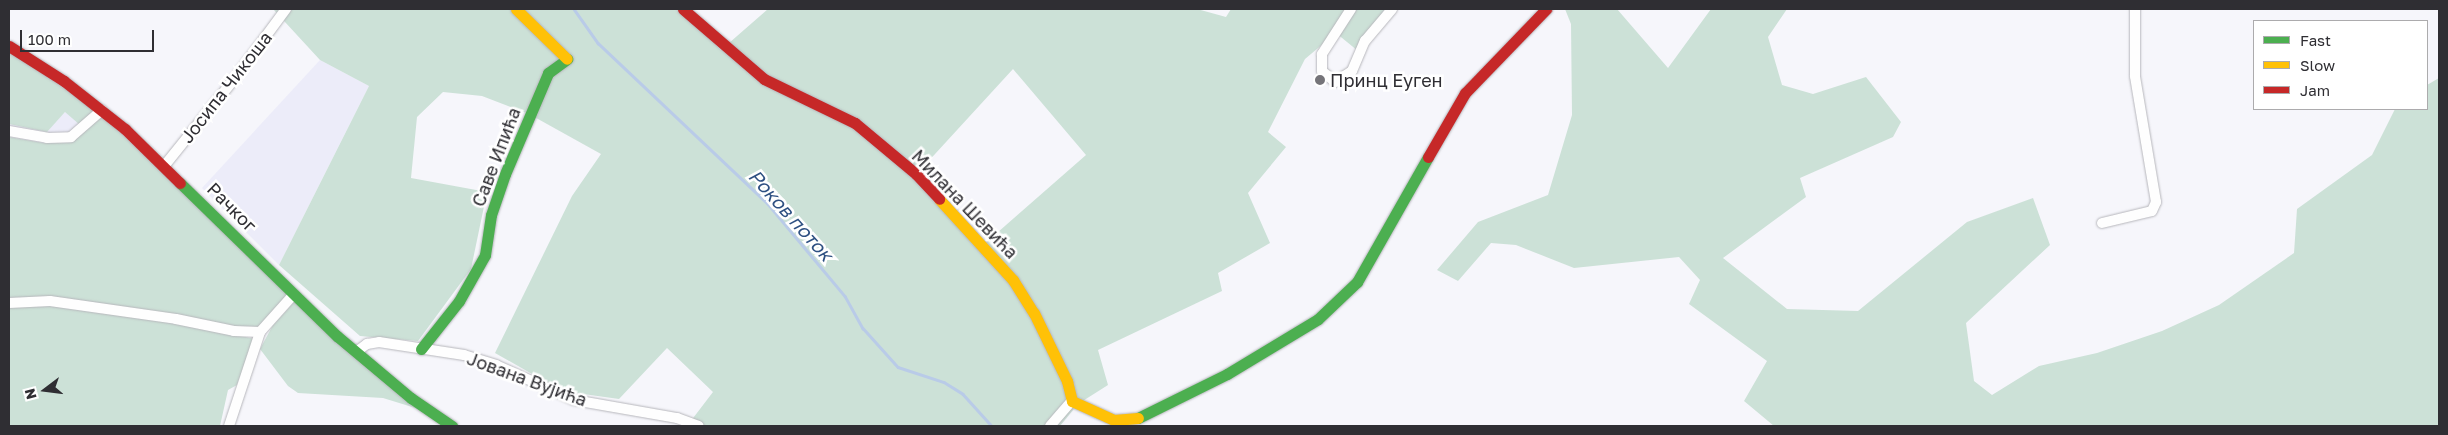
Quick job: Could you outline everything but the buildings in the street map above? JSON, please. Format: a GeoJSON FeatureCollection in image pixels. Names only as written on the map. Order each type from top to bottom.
{"type":"FeatureCollection","features":[{"type":"Feature","properties":{"kind":"street","name":"Јосипа Чикоша"},"geometry":{"type":"LineString","coordinates":[[165,165],[232,82],[286,9]]}},
{"type":"Feature","properties":{"kind":"street","name":"Саве Ипића"},"geometry":{"type":"LineString","coordinates":[[421,349],[459,301],[486,255],[491,215],[505,174],[548,73],[566,59],[516,9]]}},
{"type":"Feature","properties":{"kind":"street","name":"Милана Шевића"},"geometry":{"type":"LineString","coordinates":[[683,9],[707,33],[764,79],[855,123],[916,174],[1013,280],[1067,381],[1072,402]]}},
{"type":"Feature","properties":{"kind":"street"},"geometry":{"type":"LineString","coordinates":[[1351,9],[1322,54],[1322,71],[1335,82],[1352,72],[1365,41],[1392,9]]}},
{"type":"Feature","properties":{"kind":"street"},"geometry":{"type":"LineString","coordinates":[[1050,426],[1072,402],[1114,420],[1144,418],[1227,374],[1318,319],[1356,282],[1465,93],[1546,9]]}},
{"type":"Feature","properties":{"kind":"street"},"geometry":{"type":"LineString","coordinates":[[2102,223],[2152,211],[2156,202],[2135,76],[2135,9]]}},
{"type":"Feature","properties":{"kind":"street","name":"Рачког"},"geometry":{"type":"LineString","coordinates":[[9,46],[64,80],[102,110],[165,165],[294,294],[356,352],[422,405],[452,426]]}},
{"type":"Feature","properties":{"kind":"street"},"geometry":{"type":"LineString","coordinates":[[9,130],[47,138],[71,137],[102,110]]}},
{"type":"Feature","properties":{"kind":"street"},"geometry":{"type":"LineString","coordinates":[[229,426],[260,332],[294,294]]}},
{"type":"Feature","properties":{"kind":"street"},"geometry":{"type":"LineString","coordinates":[[9,303],[50,301],[176,319],[234,332],[260,332]]}},
{"type":"Feature","properties":{"kind":"street","name":"Јована Вујића"},"geometry":{"type":"LineString","coordinates":[[356,352],[367,344],[379,342],[464,355],[496,365],[574,400],[677,418],[699,426]]}},
{"type":"Feature","properties":{"kind":"shaded area"},"geometry":{"type":"Polygon","coordinates":[[[320,60],[369,86],[279,265],[202,188],[320,60]]]}},
{"type":"Feature","properties":{"kind":"shaded area"},"geometry":{"type":"Polygon","coordinates":[[[65,112],[103,116],[72,142],[44,143],[9,137],[9,124],[47,131],[65,112]]]}},
{"type":"Feature","properties":{"kind":"green space"},"geometry":{"type":"Polygon","coordinates":[[[273,9],[679,9],[721,50],[768,9],[1197,9],[1226,17],[1231,9],[1392,9],[1358,51],[1336,33],[1305,59],[1268,132],[1286,147],[1248,193],[1270,243],[1218,273],[1222,291],[1098,350],[1108,385],[1078,404],[1060,426],[687,426],[713,392],[667,348],[619,399],[562,391],[495,353],[572,196],[601,154],[529,114],[482,96],[443,92],[417,117],[411,178],[487,192],[471,269],[418,341],[360,336],[279,265],[369,86],[320,60],[273,9]],[[1013,69],[913,178],[981,247],[1086,155],[1013,69]]]}},
{"type":"Feature","properties":{"kind":"green space"},"geometry":{"type":"Polygon","coordinates":[[[1565,9],[1617,9],[1668,68],[1711,9],[1787,9],[1768,37],[1782,85],[1813,94],[1866,77],[1901,122],[1893,137],[1800,178],[1806,197],[1723,258],[1787,309],[1858,311],[1967,222],[2033,198],[2050,245],[1966,323],[1974,381],[1992,395],[2039,366],[2097,353],[2162,331],[2219,305],[2294,253],[2297,209],[2372,155],[2394,110],[2428,110],[2428,84],[2439,78],[2439,426],[1774,426],[1744,401],[1767,361],[1689,304],[1700,280],[1679,257],[1574,268],[1516,245],[1491,243],[1458,281],[1437,270],[1478,222],[1548,195],[1572,115],[1571,24],[1565,9]]]}},
{"type":"Feature","properties":{"kind":"green space"},"geometry":{"type":"Polygon","coordinates":[[[9,51],[96,110],[80,125],[65,112],[47,132],[9,124],[9,51]]]}},
{"type":"Feature","properties":{"kind":"green space"},"geometry":{"type":"Polygon","coordinates":[[[103,116],[289,294],[258,333],[50,297],[9,300],[9,137],[44,143],[72,142],[103,116]]]}},
{"type":"Feature","properties":{"kind":"green space"},"geometry":{"type":"Polygon","coordinates":[[[296,300],[422,410],[383,398],[298,393],[288,386],[260,349],[273,325],[296,300]]]}},
{"type":"Feature","properties":{"kind":"green space"},"geometry":{"type":"Polygon","coordinates":[[[49,304],[174,322],[255,339],[237,385],[228,390],[220,426],[9,426],[9,307],[49,304]]]}},
{"type":"Feature","properties":{"kind":"waterway","name":"Роков поток"},"geometry":{"type":"LineString","coordinates":[[574,9],[598,43],[768,204],[845,296],[863,328],[898,367],[944,382],[963,394],[992,426]]}},
{"type":"Feature","properties":{"kind":"traffic: fast"},"geometry":{"type":"LineString","coordinates":[[421,349],[459,301],[485,255],[491,215],[505,174],[548,73],[567,59]]}},
{"type":"Feature","properties":{"kind":"traffic: fast"},"geometry":{"type":"LineString","coordinates":[[1138,418],[1227,374],[1318,319],[1357,282],[1428,157]]}},
{"type":"Feature","properties":{"kind":"traffic: fast"},"geometry":{"type":"LineString","coordinates":[[180,183],[337,336],[411,398],[452,426]]}},
{"type":"Feature","properties":{"kind":"traffic: slow"},"geometry":{"type":"LineString","coordinates":[[516,9],[567,59]]}},
{"type":"Feature","properties":{"kind":"traffic: slow"},"geometry":{"type":"LineString","coordinates":[[939,199],[1013,280],[1034,313],[1067,381],[1072,401],[1114,420],[1138,418]]}},
{"type":"Feature","properties":{"kind":"traffic: jam"},"geometry":{"type":"LineString","coordinates":[[683,9],[764,79],[855,123],[916,174],[939,199]]}},
{"type":"Feature","properties":{"kind":"traffic: jam"},"geometry":{"type":"LineString","coordinates":[[1428,157],[1465,93],[1546,9]]}},
{"type":"Feature","properties":{"kind":"traffic: jam"},"geometry":{"type":"LineString","coordinates":[[9,46],[64,81],[125,129],[180,183]]}},
{"type":"Feature","properties":{"kind":"place","name":"Принц Еуген"},"geometry":{"type":"Point","coordinates":[1320,80]}}]}
